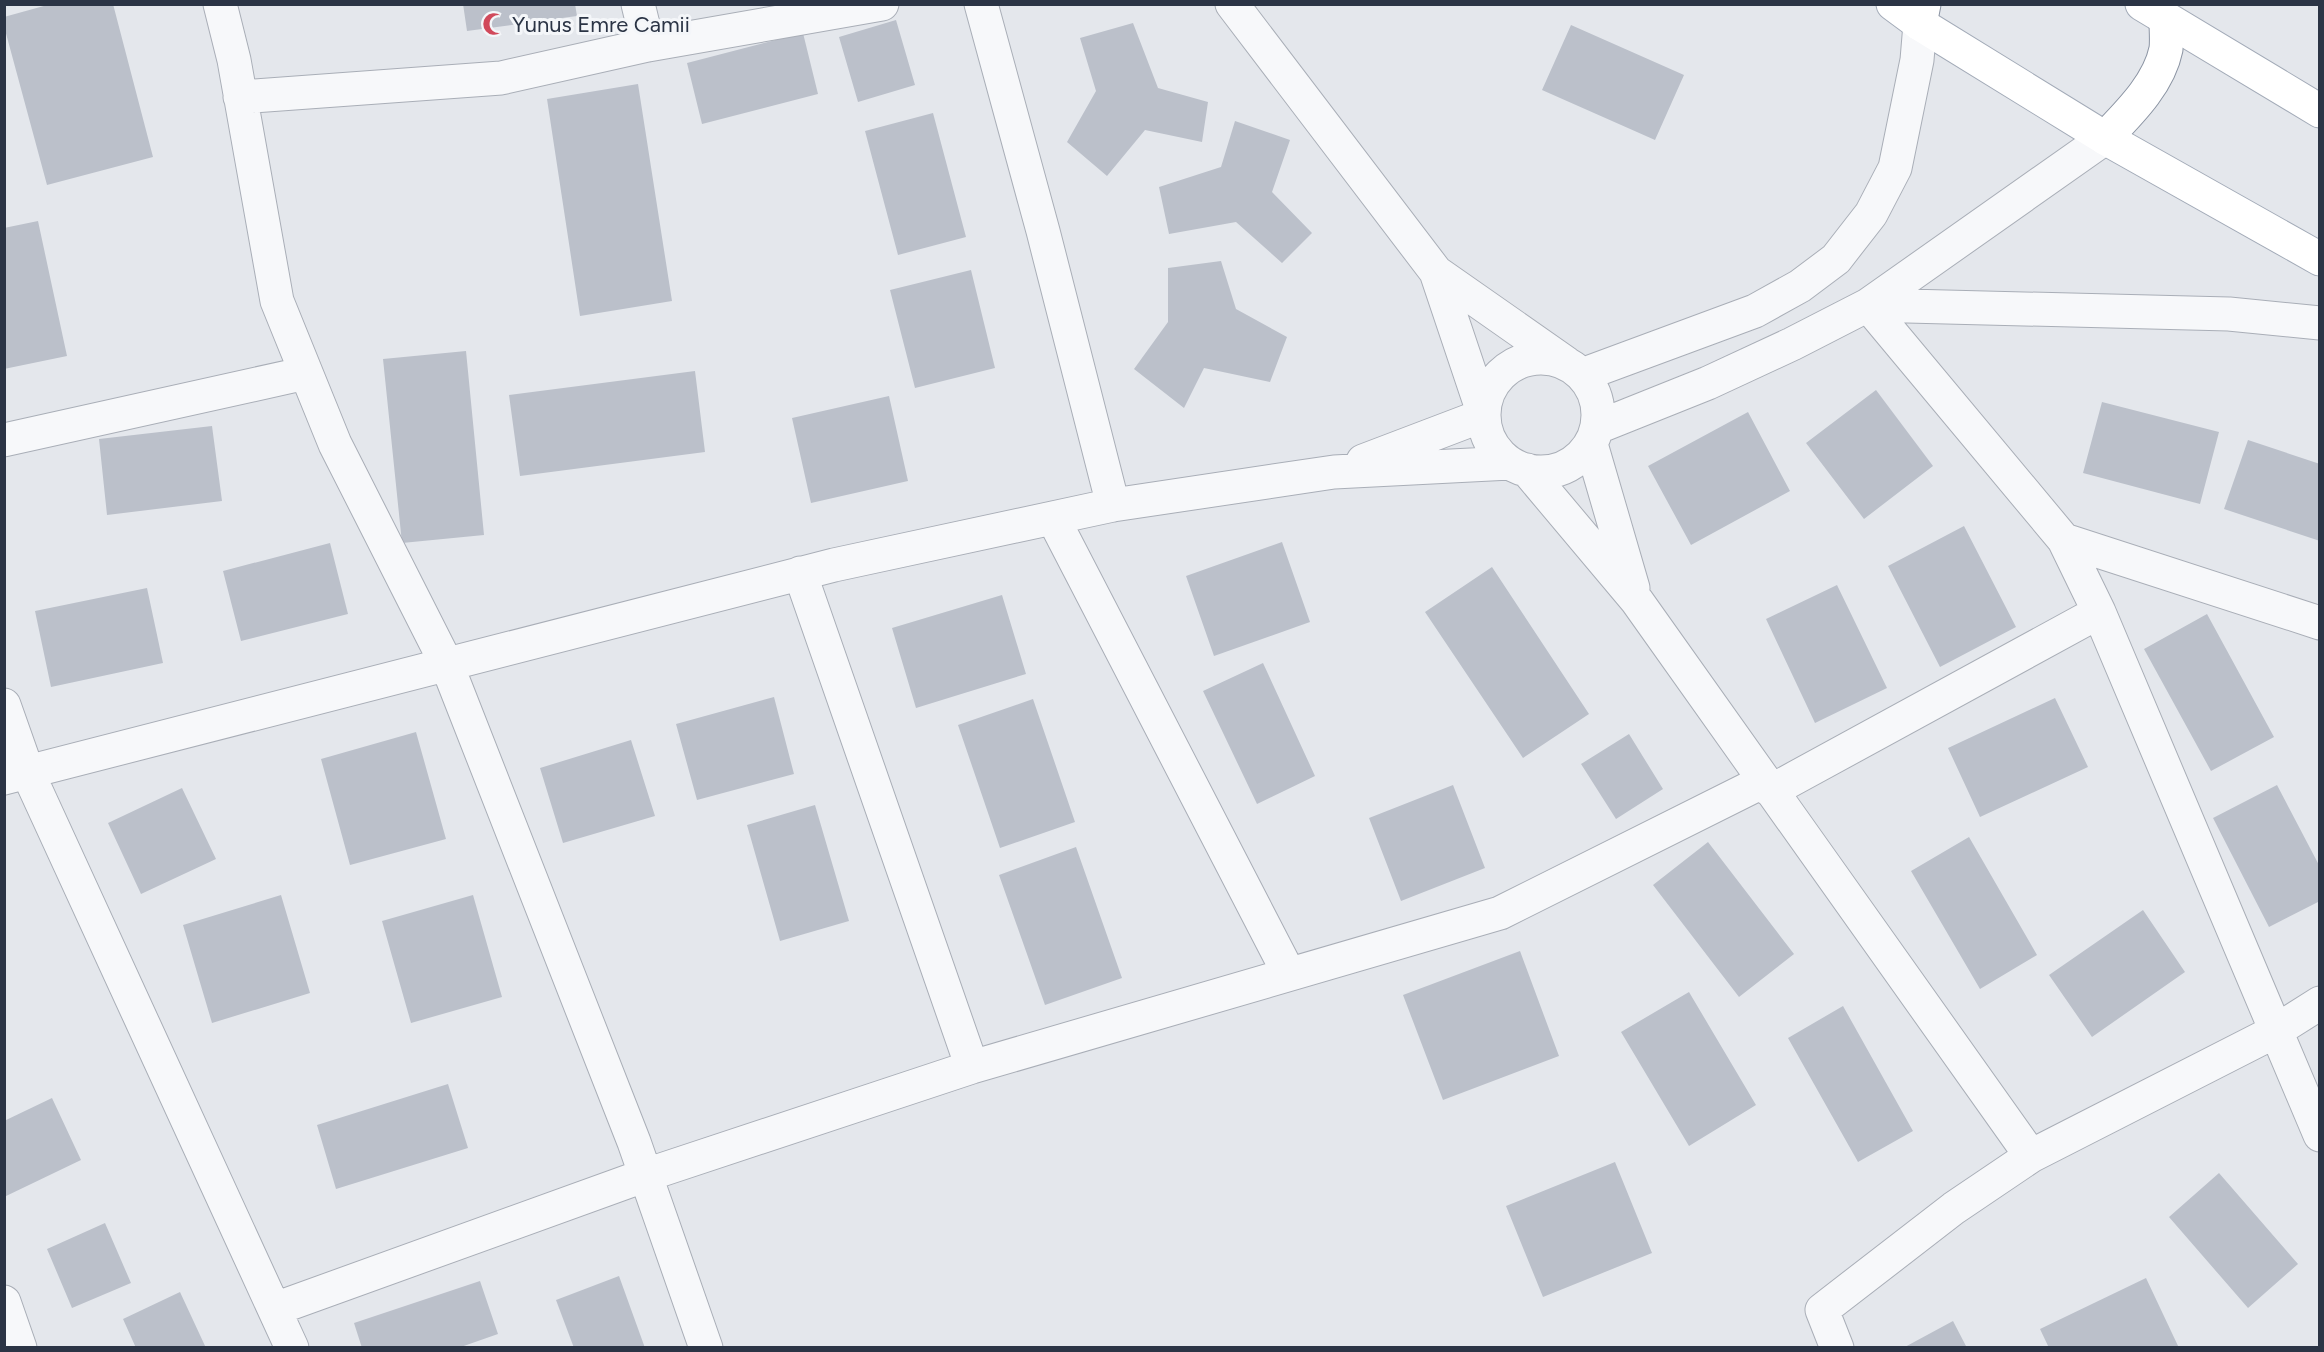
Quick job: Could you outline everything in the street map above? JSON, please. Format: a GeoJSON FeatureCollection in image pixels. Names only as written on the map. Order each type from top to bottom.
{"type":"FeatureCollection","features":[{"type":"Feature","properties":{"kind":"main road"},"geometry":{"type":"LineString","coordinates":[[1893,4],[1922,14],[2105,138],[2319,259]]}},
{"type":"Feature","properties":{"kind":"main road"},"geometry":{"type":"LineString","coordinates":[[2105,138],[2134,108],[2154,77],[2166,50],[2154,13]]}},
{"type":"Feature","properties":{"kind":"main road"},"geometry":{"type":"LineString","coordinates":[[2154,13],[2319,111]]}},
{"type":"Feature","properties":{"kind":"street"},"geometry":{"type":"LineString","coordinates":[[220,4],[240,97],[278,301],[336,444],[447,665],[646,1174],[706,1347]]}},
{"type":"Feature","properties":{"kind":"street"},"geometry":{"type":"LineString","coordinates":[[638,4],[648,45]]}},
{"type":"Feature","properties":{"kind":"street"},"geometry":{"type":"LineString","coordinates":[[240,97],[501,78],[648,45],[882,4]]}},
{"type":"Feature","properties":{"kind":"street"},"geometry":{"type":"LineString","coordinates":[[1232,4],[1436,272],[1574,369],[1593,390],[1598,408],[1594,435],[1637,601]]}},
{"type":"Feature","properties":{"kind":"street"},"geometry":{"type":"LineString","coordinates":[[984,5],[1113,505]]}},
{"type":"Feature","properties":{"kind":"street"},"geometry":{"type":"LineString","coordinates":[[1484,415],[1487,396],[1497,379],[1511,366],[1529,359],[1548,358],[1574,369],[1755,311],[1800,286],[1836,259],[1871,214],[1895,168],[1917,60],[1922,14]]}},
{"type":"Feature","properties":{"kind":"street"},"geometry":{"type":"LineString","coordinates":[[16,776],[800,573],[1113,505],[1334,472],[1519,467],[1546,472],[1563,468],[1579,458],[1594,435],[1792,344],[1868,305],[2105,138]]}},
{"type":"Feature","properties":{"kind":"street"},"geometry":{"type":"LineString","coordinates":[[1436,272],[1484,415],[1487,434],[1497,451],[1519,467],[1637,601],[2031,1156]]}},
{"type":"Feature","properties":{"kind":"street"},"geometry":{"type":"LineString","coordinates":[[1868,305],[2229,314],[2319,323]]}},
{"type":"Feature","properties":{"kind":"street"},"geometry":{"type":"LineString","coordinates":[[1868,305],[2064,540],[2099,612],[2319,1135]]}},
{"type":"Feature","properties":{"kind":"street"},"geometry":{"type":"LineString","coordinates":[[4,440],[306,373]]}},
{"type":"Feature","properties":{"kind":"street"},"geometry":{"type":"LineString","coordinates":[[1334,472],[1484,415]]}},
{"type":"Feature","properties":{"kind":"street"},"geometry":{"type":"LineString","coordinates":[[1053,518],[1289,974]]}},
{"type":"Feature","properties":{"kind":"street"},"geometry":{"type":"LineString","coordinates":[[2064,540],[2319,623]]}},
{"type":"Feature","properties":{"kind":"street"},"geometry":{"type":"LineString","coordinates":[[800,573],[972,1067]]}},
{"type":"Feature","properties":{"kind":"street"},"geometry":{"type":"LineString","coordinates":[[275,1309],[646,1174],[972,1067],[1500,913],[1767,786],[2099,612]]}},
{"type":"Feature","properties":{"kind":"street"},"geometry":{"type":"LineString","coordinates":[[4,705],[16,776],[292,1347]]}},
{"type":"Feature","properties":{"kind":"street"},"geometry":{"type":"LineString","coordinates":[[1838,1347],[1822,1310],[1954,1208],[2031,1156],[2274,1032],[2319,1003]]}},
{"type":"Feature","properties":{"kind":"street"},"geometry":{"type":"LineString","coordinates":[[4,1302],[20,1347]]}},
{"type":"Feature","properties":{"kind":"building"},"geometry":{"type":"Polygon","coordinates":[[[51,4],[113,4],[153,157],[47,185],[4,26],[4,17],[51,4]]]}},
{"type":"Feature","properties":{"kind":"building","name":"Yunus Emre Camii"},"geometry":{"type":"Polygon","coordinates":[[[463,4],[575,4],[577,16],[467,31],[463,4]]]}},
{"type":"Feature","properties":{"kind":"building"},"geometry":{"type":"Polygon","coordinates":[[[896,20],[915,85],[858,102],[839,37],[896,20]]]}},
{"type":"Feature","properties":{"kind":"building"},"geometry":{"type":"Polygon","coordinates":[[[1133,23],[1158,88],[1208,102],[1202,142],[1145,130],[1107,176],[1067,142],[1096,91],[1080,38],[1133,23]]]}},
{"type":"Feature","properties":{"kind":"building"},"geometry":{"type":"Polygon","coordinates":[[[1571,25],[1684,75],[1655,140],[1542,90],[1571,25]]]}},
{"type":"Feature","properties":{"kind":"building"},"geometry":{"type":"Polygon","coordinates":[[[803,33],[818,94],[702,124],[687,63],[803,33]]]}},
{"type":"Feature","properties":{"kind":"building"},"geometry":{"type":"Polygon","coordinates":[[[638,84],[672,301],[580,316],[547,99],[638,84]]]}},
{"type":"Feature","properties":{"kind":"building"},"geometry":{"type":"Polygon","coordinates":[[[933,113],[966,237],[898,255],[865,131],[933,113]]]}},
{"type":"Feature","properties":{"kind":"building"},"geometry":{"type":"Polygon","coordinates":[[[1235,121],[1290,140],[1272,192],[1312,233],[1282,263],[1236,222],[1169,234],[1159,187],[1221,167],[1235,121]]]}},
{"type":"Feature","properties":{"kind":"building"},"geometry":{"type":"Polygon","coordinates":[[[38,221],[67,356],[4,369],[4,228],[38,221]]]}},
{"type":"Feature","properties":{"kind":"building"},"geometry":{"type":"Polygon","coordinates":[[[1221,261],[1236,309],[1287,337],[1270,382],[1204,368],[1184,408],[1134,369],[1168,322],[1168,268],[1221,261]]]}},
{"type":"Feature","properties":{"kind":"building"},"geometry":{"type":"Polygon","coordinates":[[[971,270],[995,368],[915,388],[890,290],[971,270]]]}},
{"type":"Feature","properties":{"kind":"building"},"geometry":{"type":"Polygon","coordinates":[[[466,351],[484,535],[402,543],[383,359],[466,351]]]}},
{"type":"Feature","properties":{"kind":"building"},"geometry":{"type":"Polygon","coordinates":[[[695,371],[705,452],[520,476],[509,395],[695,371]]]}},
{"type":"Feature","properties":{"kind":"building"},"geometry":{"type":"Polygon","coordinates":[[[1876,390],[1933,466],[1864,519],[1806,443],[1876,390]]]}},
{"type":"Feature","properties":{"kind":"building"},"geometry":{"type":"Polygon","coordinates":[[[889,396],[908,481],[811,503],[792,418],[889,396]]]}},
{"type":"Feature","properties":{"kind":"building"},"geometry":{"type":"Polygon","coordinates":[[[2102,402],[2219,432],[2200,504],[2083,473],[2102,402]]]}},
{"type":"Feature","properties":{"kind":"building"},"geometry":{"type":"Polygon","coordinates":[[[1748,412],[1790,491],[1691,545],[1648,466],[1748,412]]]}},
{"type":"Feature","properties":{"kind":"building"},"geometry":{"type":"Polygon","coordinates":[[[212,426],[222,501],[107,515],[99,439],[212,426]]]}},
{"type":"Feature","properties":{"kind":"building"},"geometry":{"type":"Polygon","coordinates":[[[2248,440],[2320,464],[2320,541],[2224,509],[2248,440]]]}},
{"type":"Feature","properties":{"kind":"building"},"geometry":{"type":"Polygon","coordinates":[[[1964,526],[2016,627],[1940,667],[1888,566],[1964,526]]]}},
{"type":"Feature","properties":{"kind":"building"},"geometry":{"type":"Polygon","coordinates":[[[1282,542],[1310,622],[1214,656],[1186,576],[1282,542]]]}},
{"type":"Feature","properties":{"kind":"building"},"geometry":{"type":"Polygon","coordinates":[[[330,543],[348,614],[241,641],[223,571],[330,543]]]}},
{"type":"Feature","properties":{"kind":"building"},"geometry":{"type":"Polygon","coordinates":[[[1492,567],[1589,714],[1523,758],[1425,612],[1492,567]]]}},
{"type":"Feature","properties":{"kind":"building"},"geometry":{"type":"Polygon","coordinates":[[[1837,585],[1887,688],[1815,723],[1766,619],[1837,585]]]}},
{"type":"Feature","properties":{"kind":"building"},"geometry":{"type":"Polygon","coordinates":[[[147,588],[163,663],[51,687],[35,611],[147,588]]]}},
{"type":"Feature","properties":{"kind":"building"},"geometry":{"type":"Polygon","coordinates":[[[1002,595],[1026,674],[916,708],[892,628],[1002,595]]]}},
{"type":"Feature","properties":{"kind":"building"},"geometry":{"type":"Polygon","coordinates":[[[2207,614],[2274,737],[2211,771],[2144,649],[2207,614]]]}},
{"type":"Feature","properties":{"kind":"building"},"geometry":{"type":"Polygon","coordinates":[[[1263,663],[1315,776],[1257,804],[1203,691],[1263,663]]]}},
{"type":"Feature","properties":{"kind":"building"},"geometry":{"type":"Polygon","coordinates":[[[774,697],[794,774],[697,800],[676,724],[774,697]]]}},
{"type":"Feature","properties":{"kind":"building"},"geometry":{"type":"Polygon","coordinates":[[[2055,698],[2088,767],[1980,817],[1948,748],[2055,698]]]}},
{"type":"Feature","properties":{"kind":"building"},"geometry":{"type":"Polygon","coordinates":[[[1033,699],[1075,822],[1000,848],[958,725],[1033,699]]]}},
{"type":"Feature","properties":{"kind":"building"},"geometry":{"type":"Polygon","coordinates":[[[416,732],[446,839],[350,865],[321,759],[416,732]]]}},
{"type":"Feature","properties":{"kind":"building"},"geometry":{"type":"Polygon","coordinates":[[[1629,734],[1663,789],[1616,819],[1581,764],[1629,734]]]}},
{"type":"Feature","properties":{"kind":"building"},"geometry":{"type":"Polygon","coordinates":[[[631,740],[655,816],[563,843],[540,768],[631,740]]]}},
{"type":"Feature","properties":{"kind":"building"},"geometry":{"type":"Polygon","coordinates":[[[1453,785],[1485,868],[1401,901],[1369,818],[1453,785]]]}},
{"type":"Feature","properties":{"kind":"building"},"geometry":{"type":"Polygon","coordinates":[[[2277,785],[2320,867],[2320,901],[2269,927],[2213,818],[2277,785]]]}},
{"type":"Feature","properties":{"kind":"building"},"geometry":{"type":"Polygon","coordinates":[[[182,788],[216,859],[141,894],[108,823],[182,788]]]}},
{"type":"Feature","properties":{"kind":"building"},"geometry":{"type":"Polygon","coordinates":[[[815,805],[849,921],[780,941],[747,825],[815,805]]]}},
{"type":"Feature","properties":{"kind":"building"},"geometry":{"type":"Polygon","coordinates":[[[1969,837],[2037,955],[1980,989],[1911,871],[1969,837]]]}},
{"type":"Feature","properties":{"kind":"building"},"geometry":{"type":"Polygon","coordinates":[[[1708,842],[1794,954],[1739,997],[1653,885],[1708,842]]]}},
{"type":"Feature","properties":{"kind":"building"},"geometry":{"type":"Polygon","coordinates":[[[1076,847],[1122,978],[1045,1005],[999,875],[1076,847]]]}},
{"type":"Feature","properties":{"kind":"building"},"geometry":{"type":"Polygon","coordinates":[[[281,895],[310,993],[212,1023],[183,925],[281,895]]]}},
{"type":"Feature","properties":{"kind":"building"},"geometry":{"type":"Polygon","coordinates":[[[473,895],[502,997],[411,1023],[382,921],[473,895]]]}},
{"type":"Feature","properties":{"kind":"building"},"geometry":{"type":"Polygon","coordinates":[[[2143,910],[2185,972],[2092,1037],[2049,975],[2143,910]]]}},
{"type":"Feature","properties":{"kind":"building"},"geometry":{"type":"Polygon","coordinates":[[[1520,951],[1559,1056],[1443,1100],[1403,995],[1520,951]]]}},
{"type":"Feature","properties":{"kind":"building"},"geometry":{"type":"Polygon","coordinates":[[[1689,992],[1756,1105],[1689,1146],[1621,1032],[1689,992]]]}},
{"type":"Feature","properties":{"kind":"building"},"geometry":{"type":"Polygon","coordinates":[[[1843,1006],[1913,1131],[1858,1162],[1788,1038],[1843,1006]]]}},
{"type":"Feature","properties":{"kind":"building"},"geometry":{"type":"Polygon","coordinates":[[[448,1084],[468,1148],[336,1189],[317,1125],[448,1084]]]}},
{"type":"Feature","properties":{"kind":"building"},"geometry":{"type":"Polygon","coordinates":[[[52,1098],[81,1160],[4,1197],[4,1121],[52,1098]]]}},
{"type":"Feature","properties":{"kind":"building"},"geometry":{"type":"Polygon","coordinates":[[[1615,1162],[1652,1253],[1543,1297],[1506,1206],[1615,1162]]]}},
{"type":"Feature","properties":{"kind":"building"},"geometry":{"type":"Polygon","coordinates":[[[2219,1173],[2298,1264],[2248,1308],[2169,1217],[2219,1173]]]}},
{"type":"Feature","properties":{"kind":"building"},"geometry":{"type":"Polygon","coordinates":[[[105,1223],[131,1283],[72,1308],[47,1249],[105,1223]]]}},
{"type":"Feature","properties":{"kind":"building"},"geometry":{"type":"Polygon","coordinates":[[[619,1276],[645,1348],[574,1348],[556,1300],[619,1276]]]}},
{"type":"Feature","properties":{"kind":"building"},"geometry":{"type":"Polygon","coordinates":[[[2146,1278],[2179,1348],[2049,1348],[2040,1329],[2146,1278]]]}},
{"type":"Feature","properties":{"kind":"building"},"geometry":{"type":"Polygon","coordinates":[[[480,1281],[498,1334],[458,1348],[362,1348],[354,1323],[480,1281]]]}},
{"type":"Feature","properties":{"kind":"building"},"geometry":{"type":"Polygon","coordinates":[[[180,1292],[206,1348],[136,1348],[123,1319],[180,1292]]]}},
{"type":"Feature","properties":{"kind":"building"},"geometry":{"type":"Polygon","coordinates":[[[1953,1321],[1967,1348],[1903,1348],[1953,1321]]]}},
{"type":"Feature","properties":{"kind":"place","name":"Yunus Emre Camii"},"geometry":{"type":"Point","coordinates":[494,24]}}]}
